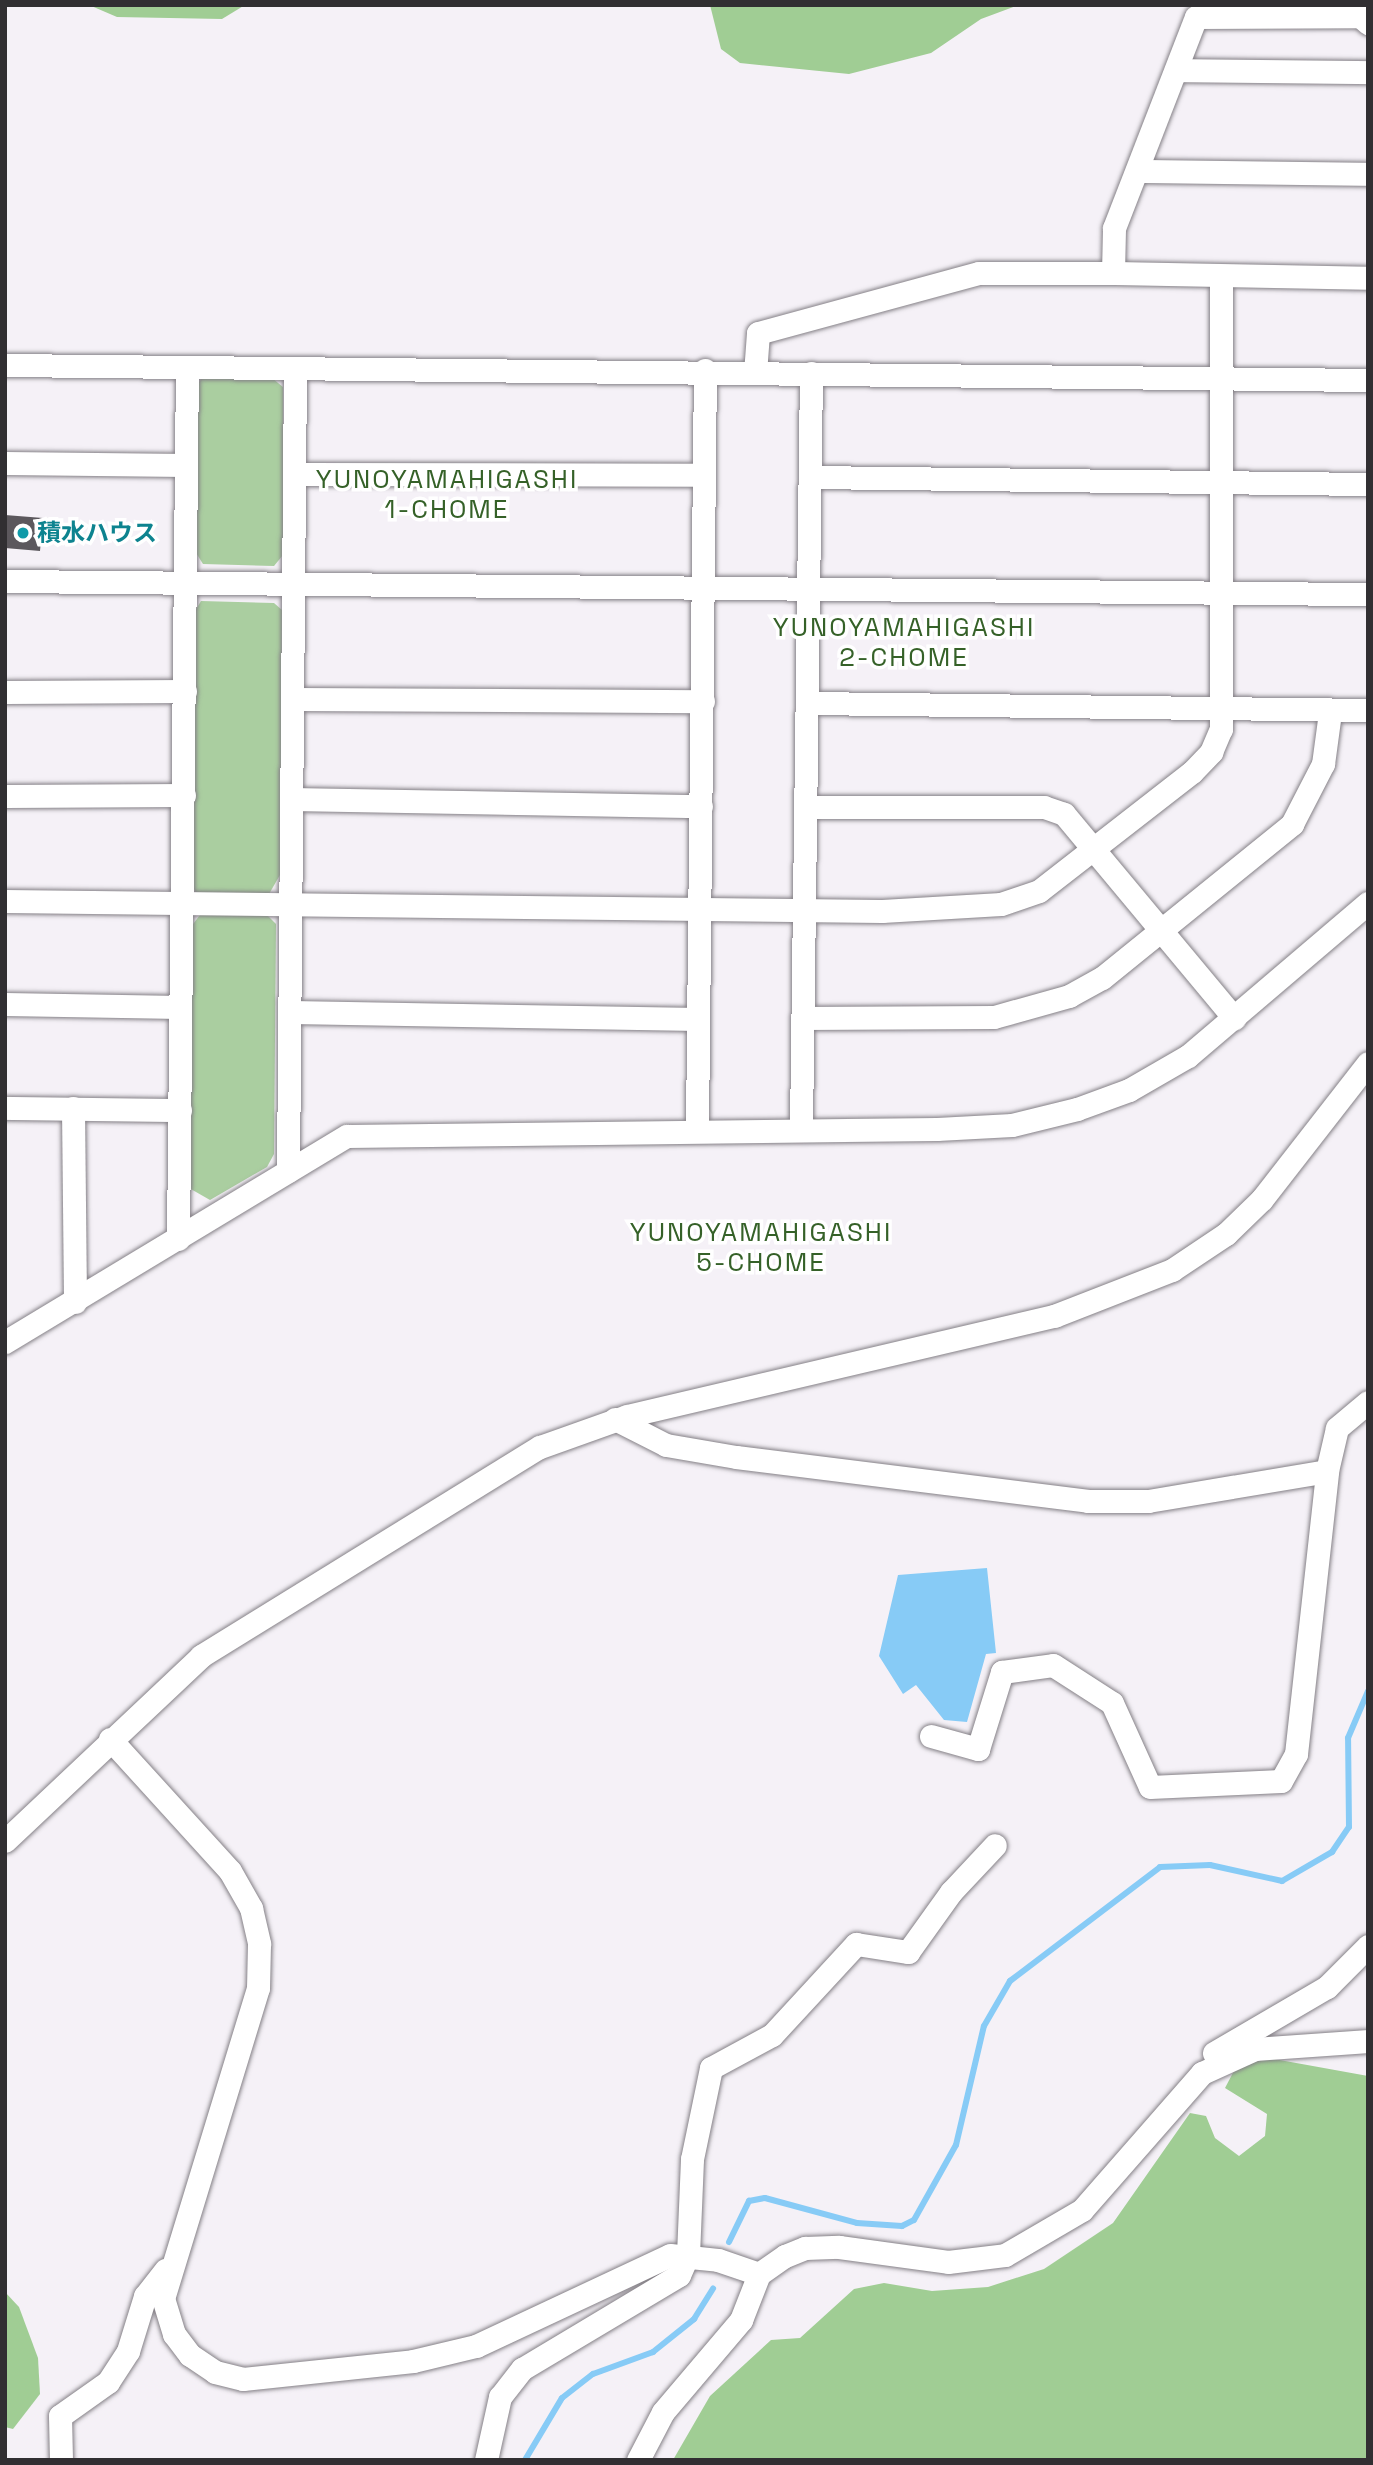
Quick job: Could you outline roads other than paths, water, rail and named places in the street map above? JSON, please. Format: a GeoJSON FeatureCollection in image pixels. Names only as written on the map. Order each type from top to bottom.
{"type":"FeatureCollection","features":[{"type":"Feature","properties":{"kind":"street"},"geometry":{"type":"LineString","coordinates":[[1113,273],[1114,228],[1196,17],[1208,12],[1360,16],[1368,23]]}},
{"type":"Feature","properties":{"kind":"street"},"geometry":{"type":"LineString","coordinates":[[1176,70],[1368,72]]}},
{"type":"Feature","properties":{"kind":"street"},"geometry":{"type":"LineString","coordinates":[[1137,171],[1368,174]]}},
{"type":"Feature","properties":{"kind":"street"},"geometry":{"type":"LineString","coordinates":[[755,373],[758,334],[979,273],[1368,278]]}},
{"type":"Feature","properties":{"kind":"street"},"geometry":{"type":"LineString","coordinates":[[5,901],[183,901],[290,905],[802,911],[1001,904],[1040,891],[1098,850],[1211,752],[1221,709],[1220,482],[1224,379],[1221,276]]}},
{"type":"Feature","properties":{"kind":"street"},"geometry":{"type":"LineString","coordinates":[[5,365],[187,371],[295,368],[705,370],[755,373],[1368,380]]}},
{"type":"Feature","properties":{"kind":"street"},"geometry":{"type":"LineString","coordinates":[[288,1171],[295,368]]}},
{"type":"Feature","properties":{"kind":"street"},"geometry":{"type":"LineString","coordinates":[[697,1129],[705,370]]}},
{"type":"Feature","properties":{"kind":"street"},"geometry":{"type":"LineString","coordinates":[[178,1239],[187,371]]}},
{"type":"Feature","properties":{"kind":"street"},"geometry":{"type":"LineString","coordinates":[[801,1127],[811,373]]}},
{"type":"Feature","properties":{"kind":"street"},"geometry":{"type":"LineString","coordinates":[[5,463],[186,466]]}},
{"type":"Feature","properties":{"kind":"street"},"geometry":{"type":"LineString","coordinates":[[296,474],[702,475]]}},
{"type":"Feature","properties":{"kind":"street"},"geometry":{"type":"LineString","coordinates":[[810,477],[1368,484]]}},
{"type":"Feature","properties":{"kind":"street"},"geometry":{"type":"LineString","coordinates":[[5,582],[808,593],[1368,594]]}},
{"type":"Feature","properties":{"kind":"street"},"geometry":{"type":"LineString","coordinates":[[5,692],[185,691]]}},
{"type":"Feature","properties":{"kind":"street"},"geometry":{"type":"LineString","coordinates":[[293,699],[703,701]]}},
{"type":"Feature","properties":{"kind":"street"},"geometry":{"type":"LineString","coordinates":[[807,703],[1330,712],[1368,710]]}},
{"type":"Feature","properties":{"kind":"street"},"geometry":{"type":"LineString","coordinates":[[802,1018],[993,1017],[1069,996],[1163,935],[1292,824],[1323,764],[1330,712]]}},
{"type":"Feature","properties":{"kind":"street"},"geometry":{"type":"LineString","coordinates":[[5,796],[184,795]]}},
{"type":"Feature","properties":{"kind":"street"},"geometry":{"type":"LineString","coordinates":[[291,799],[701,806]]}},
{"type":"Feature","properties":{"kind":"street"},"geometry":{"type":"LineString","coordinates":[[807,807],[1044,807],[1064,814],[1098,850],[1163,935],[1234,1018]]}},
{"type":"Feature","properties":{"kind":"street"},"geometry":{"type":"LineString","coordinates":[[5,1342],[347,1136],[1012,1125],[1077,1110],[1129,1090],[1234,1018],[1368,903]]}},
{"type":"Feature","properties":{"kind":"street"},"geometry":{"type":"LineString","coordinates":[[5,1004],[180,1007]]}},
{"type":"Feature","properties":{"kind":"street"},"geometry":{"type":"LineString","coordinates":[[291,1012],[698,1019]]}},
{"type":"Feature","properties":{"kind":"street"},"geometry":{"type":"LineString","coordinates":[[5,1841],[110,1739],[242,1626],[502,1467],[615,1419],[1054,1316],[1172,1270],[1226,1234],[1262,1199],[1368,1063]]}},
{"type":"Feature","properties":{"kind":"street"},"geometry":{"type":"LineString","coordinates":[[5,1108],[180,1110]]}},
{"type":"Feature","properties":{"kind":"street"},"geometry":{"type":"LineString","coordinates":[[73,1108],[75,1302]]}},
{"type":"Feature","properties":{"kind":"street"},"geometry":{"type":"LineString","coordinates":[[931,1736],[978,1749],[1002,1672],[1053,1665],[1112,1703],[1150,1787],[1280,1781],[1296,1754],[1327,1471],[1337,1428],[1368,1402]]}},
{"type":"Feature","properties":{"kind":"street"},"geometry":{"type":"LineString","coordinates":[[615,1419],[666,1445],[736,1457],[1088,1501],[1159,1499],[1327,1471]]}},
{"type":"Feature","properties":{"kind":"street"},"geometry":{"type":"LineString","coordinates":[[110,1739],[230,1871],[251,1908],[259,1944],[258,1988],[171,2262],[163,2298],[174,2334],[190,2355],[215,2372],[282,2379],[456,2353],[568,2308],[649,2263],[688,2255],[759,2274]]}},
{"type":"Feature","properties":{"kind":"street"},"geometry":{"type":"LineString","coordinates":[[486,2460],[510,2381],[670,2283],[688,2255],[692,2160],[711,2068],[772,2035],[856,1944],[908,1952],[951,1892],[995,1845]]}},
{"type":"Feature","properties":{"kind":"street"},"geometry":{"type":"LineString","coordinates":[[1182,2090],[1179,2077],[1327,1987],[1368,1946]]}},
{"type":"Feature","properties":{"kind":"street"},"geometry":{"type":"LineString","coordinates":[[638,2460],[663,2412],[741,2320],[759,2274],[805,2248],[948,2262],[1005,2255],[1044,2237],[1107,2188],[1182,2090],[1228,2058],[1255,2049],[1368,2041]]}},
{"type":"Feature","properties":{"kind":"street"},"geometry":{"type":"LineString","coordinates":[[61,2460],[56,2431],[61,2416],[113,2375],[128,2351],[145,2296],[171,2262]]}},
{"type":"Feature","properties":{"kind":"water"},"geometry":{"type":"Polygon","coordinates":[[[987,1568],[996,1653],[986,1654],[967,1722],[944,1720],[916,1685],[903,1694],[879,1656],[898,1575],[987,1568]]]}},
{"type":"Feature","properties":{"kind":"waterway"},"geometry":{"type":"LineString","coordinates":[[729,2242],[749,2201],[765,2198],[857,2223],[902,2226],[914,2220],[956,2145],[984,2026],[1010,1981],[1160,1867],[1210,1865],[1282,1881],[1332,1852],[1349,1827],[1348,1738],[1368,1691]]}},
{"type":"Feature","properties":{"kind":"waterway"},"geometry":{"type":"LineString","coordinates":[[525,2460],[562,2398],[593,2374],[653,2352],[694,2319],[713,2288]]}},
{"type":"Feature","properties":{"kind":"place","name":"積水ハウス"},"geometry":{"type":"Point","coordinates":[23,533]}},
{"type":"Feature","properties":{"kind":"district","name":"YUNOYAMAHIGASHI 1-CHOME"},"geometry":{"type":"Point","coordinates":[447,495]}},
{"type":"Feature","properties":{"kind":"district","name":"YUNOYAMAHIGASHI 2-CHOME"},"geometry":{"type":"Point","coordinates":[904,643]}},
{"type":"Feature","properties":{"kind":"district","name":"YUNOYAMAHIGASHI 5-CHOME"},"geometry":{"type":"Point","coordinates":[761,1248]}}]}
